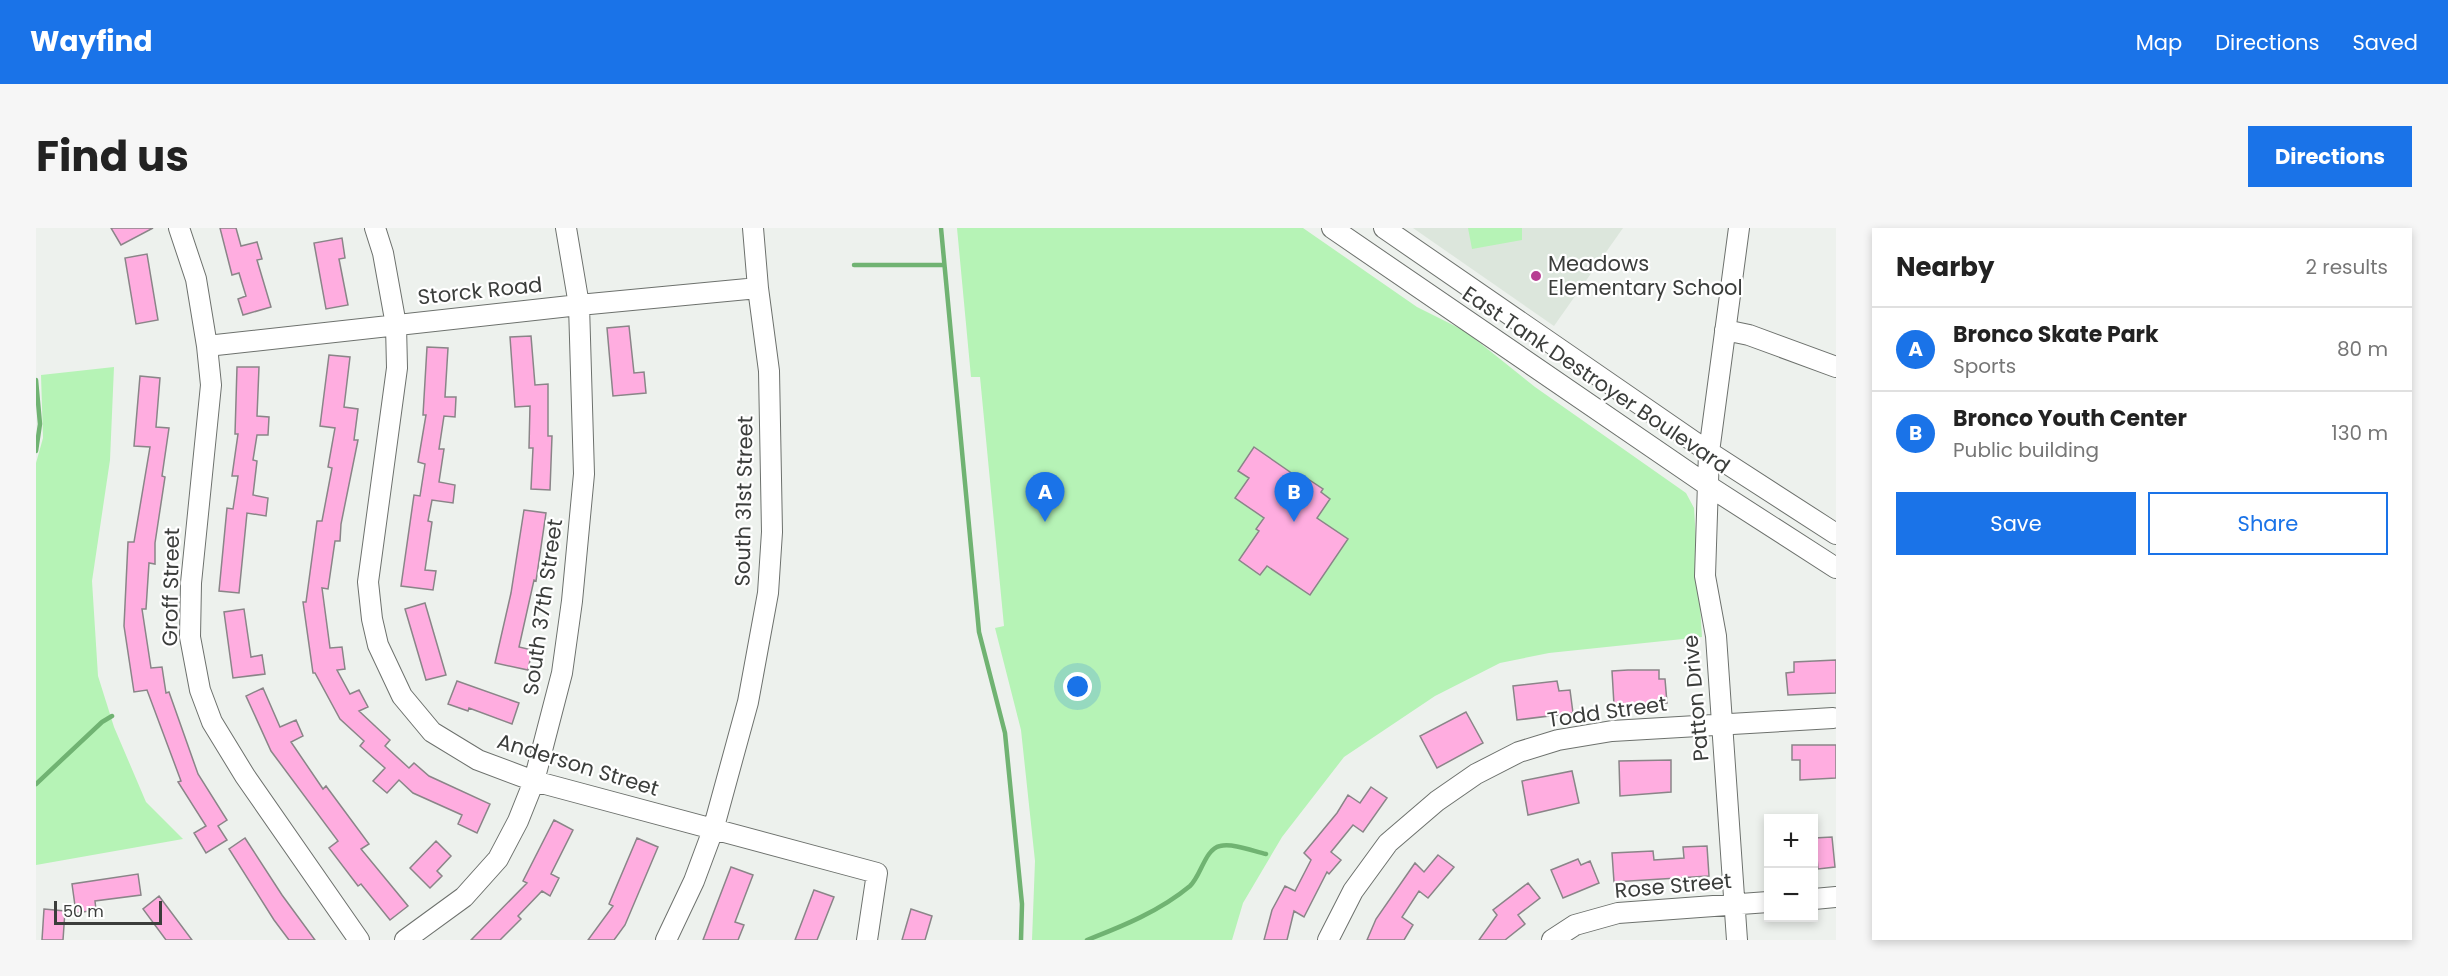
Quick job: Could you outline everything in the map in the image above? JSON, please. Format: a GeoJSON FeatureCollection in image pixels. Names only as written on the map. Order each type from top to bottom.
{"type":"FeatureCollection","features":[{"type":"Feature","properties":{"kind":"street","name":"Groff Street"},"geometry":{"type":"LineString","coordinates":[[179,228],[196,279],[211,385],[191,583],[190,636],[200,690],[212,722],[245,776],[359,940]]}},
{"type":"Feature","properties":{"kind":"street","name":"Anderson Street"},"geometry":{"type":"LineString","coordinates":[[375,228],[383,253],[396,325],[397,368],[368,582],[372,619],[378,645],[402,696],[432,732],[478,760],[534,781],[877,873],[867,940]]}},
{"type":"Feature","properties":{"kind":"street","name":"South 37th Street"},"geometry":{"type":"LineString","coordinates":[[405,940],[464,897],[498,859],[518,821],[534,781],[562,673],[572,601],[584,474],[579,305],[566,228]]}},
{"type":"Feature","properties":{"kind":"street","name":"South 31st Street"},"geometry":{"type":"LineString","coordinates":[[666,940],[694,881],[713,830],[748,702],[768,593],[772,532],[769,371],[753,228]]}},
{"type":"Feature","properties":{"kind":"street","name":"East Tank Destroyer Boulevard"},"geometry":{"type":"LineString","coordinates":[[1332,228],[1707,485],[1836,568]]}},
{"type":"Feature","properties":{"kind":"street","name":"East Tank Destroyer Boulevard"},"geometry":{"type":"LineString","coordinates":[[1384,228],[1709,452],[1836,534]]}},
{"type":"Feature","properties":{"kind":"street","name":"Patton Drive"},"geometry":{"type":"LineString","coordinates":[[1737,940],[1716,636],[1705,576],[1709,452],[1739,228]]}},
{"type":"Feature","properties":{"kind":"street","name":"Storck Road"},"geometry":{"type":"LineString","coordinates":[[207,346],[579,305],[758,288]]}},
{"type":"Feature","properties":{"kind":"street"},"geometry":{"type":"LineString","coordinates":[[1725,330],[1749,335],[1836,367]]}},
{"type":"Feature","properties":{"kind":"street","name":"Todd Street"},"geometry":{"type":"LineString","coordinates":[[1328,940],[1353,891],[1388,843],[1437,801],[1476,774],[1519,752],[1558,740],[1612,731],[1833,718]]}},
{"type":"Feature","properties":{"kind":"street"},"geometry":{"type":"LineString","coordinates":[[1818,898],[1836,897]]}},
{"type":"Feature","properties":{"kind":"street","name":"Rose Street"},"geometry":{"type":"LineString","coordinates":[[1552,940],[1575,925],[1618,913],[1764,902]]}},
{"type":"Feature","properties":{"kind":"shaded area","name":"Meadows Elementary School"},"geometry":{"type":"Polygon","coordinates":[[[1413,228],[1623,228],[1554,326],[1413,228]]]}},
{"type":"Feature","properties":{"kind":"green space"},"geometry":{"type":"Polygon","coordinates":[[[957,228],[1303,228],[1417,307],[1465,331],[1535,387],[1686,493],[1694,508],[1702,637],[1549,653],[1500,663],[1435,696],[1344,757],[1282,837],[1243,903],[1232,940],[1032,940],[1035,861],[1021,730],[995,628],[1004,626],[980,377],[971,377],[957,228]]]}},
{"type":"Feature","properties":{"kind":"green space"},"geometry":{"type":"Polygon","coordinates":[[[1468,228],[1522,228],[1522,240],[1472,249],[1468,228]]]}},
{"type":"Feature","properties":{"kind":"green space"},"geometry":{"type":"Polygon","coordinates":[[[114,367],[110,460],[92,581],[98,676],[114,727],[146,802],[183,839],[36,865],[36,463],[43,438],[41,375],[114,367]]]}},
{"type":"Feature","properties":{"kind":"building"},"geometry":{"type":"Polygon","coordinates":[[[111,228],[153,228],[121,245],[111,228]]]}},
{"type":"Feature","properties":{"kind":"building"},"geometry":{"type":"Polygon","coordinates":[[[220,228],[236,228],[241,246],[257,242],[262,259],[257,260],[271,307],[243,315],[238,299],[246,296],[239,273],[232,275],[220,228]]]}},
{"type":"Feature","properties":{"kind":"building"},"geometry":{"type":"Polygon","coordinates":[[[342,238],[345,258],[339,259],[348,305],[326,309],[314,243],[342,238]]]}},
{"type":"Feature","properties":{"kind":"building"},"geometry":{"type":"Polygon","coordinates":[[[147,254],[158,320],[136,324],[125,258],[147,254]]]}},
{"type":"Feature","properties":{"kind":"building"},"geometry":{"type":"Polygon","coordinates":[[[629,326],[634,373],[644,372],[646,393],[613,396],[607,328],[629,326]]]}},
{"type":"Feature","properties":{"kind":"building"},"geometry":{"type":"Polygon","coordinates":[[[531,336],[535,385],[548,384],[548,436],[552,436],[550,490],[531,489],[533,448],[529,448],[530,406],[515,407],[510,337],[531,336]]]}},
{"type":"Feature","properties":{"kind":"building"},"geometry":{"type":"Polygon","coordinates":[[[427,347],[448,348],[445,397],[456,397],[455,417],[444,416],[439,449],[444,449],[439,482],[455,485],[453,503],[432,500],[428,521],[432,522],[425,570],[436,571],[433,590],[401,586],[414,495],[420,496],[425,464],[418,462],[426,415],[423,415],[427,347]]]}},
{"type":"Feature","properties":{"kind":"building"},"geometry":{"type":"Polygon","coordinates":[[[329,355],[350,357],[344,407],[358,409],[354,440],[358,440],[341,524],[340,541],[335,541],[328,589],[322,588],[330,648],[342,647],[345,669],[337,670],[350,694],[359,690],[368,707],[359,711],[390,740],[385,746],[409,768],[414,763],[429,776],[490,804],[477,833],[458,824],[462,815],[413,793],[399,780],[387,793],[373,781],[385,768],[360,746],[364,741],[340,719],[313,673],[303,602],[306,602],[317,521],[322,521],[332,468],[328,467],[335,428],[320,426],[329,355]]]}},
{"type":"Feature","properties":{"kind":"building"},"geometry":{"type":"Polygon","coordinates":[[[237,367],[259,367],[257,416],[269,417],[268,435],[257,435],[253,460],[257,461],[253,495],[268,498],[266,516],[247,513],[239,593],[219,591],[227,508],[233,509],[238,476],[232,476],[238,434],[235,434],[237,367]]]}},
{"type":"Feature","properties":{"kind":"building"},"geometry":{"type":"Polygon","coordinates":[[[140,376],[160,378],[156,427],[169,428],[162,476],[165,477],[155,543],[155,564],[149,563],[146,609],[142,609],[151,668],[162,667],[166,693],[169,692],[198,774],[227,820],[218,826],[227,840],[206,853],[194,833],[206,826],[178,782],[181,781],[147,690],[134,692],[124,626],[128,542],[134,542],[150,447],[134,446],[140,376]]]}},
{"type":"Feature","properties":{"kind":"building"},"geometry":{"type":"Polygon","coordinates":[[[1254,447],[1306,483],[1308,479],[1323,489],[1321,492],[1330,499],[1317,518],[1348,539],[1310,595],[1267,566],[1260,575],[1239,560],[1259,531],[1256,529],[1264,518],[1235,498],[1249,478],[1238,471],[1254,447]]]}},
{"type":"Feature","properties":{"kind":"building"},"geometry":{"type":"Polygon","coordinates":[[[524,510],[546,513],[536,581],[534,580],[519,647],[532,650],[528,670],[495,663],[511,593],[524,510]]]}},
{"type":"Feature","properties":{"kind":"building"},"geometry":{"type":"Polygon","coordinates":[[[425,603],[446,675],[426,680],[405,609],[425,603]]]}},
{"type":"Feature","properties":{"kind":"building"},"geometry":{"type":"Polygon","coordinates":[[[244,609],[251,657],[262,655],[265,674],[233,678],[224,612],[244,609]]]}},
{"type":"Feature","properties":{"kind":"building"},"geometry":{"type":"Polygon","coordinates":[[[1836,660],[1836,693],[1788,695],[1786,673],[1794,672],[1794,662],[1836,660]]]}},
{"type":"Feature","properties":{"kind":"building"},"geometry":{"type":"Polygon","coordinates":[[[1659,670],[1659,679],[1665,679],[1667,703],[1614,705],[1612,671],[1659,670]]]}},
{"type":"Feature","properties":{"kind":"building"},"geometry":{"type":"Polygon","coordinates":[[[457,681],[519,703],[512,724],[469,708],[468,711],[448,704],[457,681]]]}},
{"type":"Feature","properties":{"kind":"building"},"geometry":{"type":"Polygon","coordinates":[[[1557,681],[1559,691],[1570,690],[1573,713],[1517,720],[1513,686],[1557,681]]]}},
{"type":"Feature","properties":{"kind":"building"},"geometry":{"type":"Polygon","coordinates":[[[263,688],[280,727],[296,720],[303,736],[291,742],[323,789],[326,786],[369,844],[361,849],[408,906],[390,920],[361,884],[358,886],[329,848],[338,841],[271,751],[246,696],[263,688]]]}},
{"type":"Feature","properties":{"kind":"building"},"geometry":{"type":"Polygon","coordinates":[[[1466,712],[1483,743],[1437,768],[1420,736],[1466,712]]]}},
{"type":"Feature","properties":{"kind":"building"},"geometry":{"type":"Polygon","coordinates":[[[1792,745],[1836,745],[1836,778],[1800,780],[1800,760],[1792,760],[1792,745]]]}},
{"type":"Feature","properties":{"kind":"building"},"geometry":{"type":"Polygon","coordinates":[[[1671,760],[1671,792],[1620,796],[1619,761],[1671,760]]]}},
{"type":"Feature","properties":{"kind":"building"},"geometry":{"type":"Polygon","coordinates":[[[1572,771],[1579,803],[1528,815],[1522,781],[1572,771]]]}},
{"type":"Feature","properties":{"kind":"building"},"geometry":{"type":"Polygon","coordinates":[[[1371,787],[1387,798],[1363,832],[1353,825],[1331,852],[1341,860],[1329,874],[1327,872],[1304,917],[1294,911],[1287,940],[1264,940],[1272,910],[1285,886],[1295,891],[1311,860],[1304,853],[1337,813],[1348,795],[1360,803],[1371,787]]]}},
{"type":"Feature","properties":{"kind":"building"},"geometry":{"type":"Polygon","coordinates":[[[554,820],[573,830],[551,874],[559,878],[550,896],[542,891],[518,916],[521,919],[500,940],[471,940],[527,883],[523,881],[554,820]]]}},
{"type":"Feature","properties":{"kind":"building"},"geometry":{"type":"Polygon","coordinates":[[[1832,837],[1835,867],[1818,869],[1818,838],[1832,837]]]}},
{"type":"Feature","properties":{"kind":"building"},"geometry":{"type":"Polygon","coordinates":[[[245,838],[315,940],[289,940],[274,920],[229,849],[245,838]]]}},
{"type":"Feature","properties":{"kind":"building"},"geometry":{"type":"Polygon","coordinates":[[[637,838],[658,847],[625,925],[614,940],[588,940],[613,906],[609,904],[637,838]]]}},
{"type":"Feature","properties":{"kind":"building"},"geometry":{"type":"Polygon","coordinates":[[[436,841],[451,856],[437,871],[442,876],[430,888],[410,868],[436,841]]]}},
{"type":"Feature","properties":{"kind":"building"},"geometry":{"type":"Polygon","coordinates":[[[1707,846],[1709,876],[1614,882],[1612,853],[1653,851],[1654,860],[1684,858],[1683,847],[1707,846]]]}},
{"type":"Feature","properties":{"kind":"building"},"geometry":{"type":"Polygon","coordinates":[[[1438,855],[1454,867],[1428,898],[1419,891],[1402,917],[1413,925],[1404,940],[1367,940],[1376,919],[1415,863],[1424,872],[1438,855]]]}},
{"type":"Feature","properties":{"kind":"building"},"geometry":{"type":"Polygon","coordinates":[[[1578,859],[1581,865],[1590,861],[1599,883],[1563,898],[1551,870],[1578,859]]]}},
{"type":"Feature","properties":{"kind":"building"},"geometry":{"type":"Polygon","coordinates":[[[731,867],[753,875],[735,922],[744,925],[738,940],[703,940],[731,867]]]}},
{"type":"Feature","properties":{"kind":"building"},"geometry":{"type":"Polygon","coordinates":[[[138,874],[141,895],[95,901],[96,910],[76,913],[72,884],[138,874]]]}},
{"type":"Feature","properties":{"kind":"building"},"geometry":{"type":"Polygon","coordinates":[[[1528,883],[1540,898],[1518,915],[1525,924],[1505,940],[1479,940],[1497,915],[1493,910],[1528,883]]]}},
{"type":"Feature","properties":{"kind":"building"},"geometry":{"type":"Polygon","coordinates":[[[814,890],[834,897],[817,940],[795,940],[814,890]]]}},
{"type":"Feature","properties":{"kind":"building"},"geometry":{"type":"Polygon","coordinates":[[[159,896],[192,940],[166,940],[143,909],[159,896]]]}},
{"type":"Feature","properties":{"kind":"building"},"geometry":{"type":"Polygon","coordinates":[[[44,909],[65,911],[63,940],[42,940],[44,909]]]}},
{"type":"Feature","properties":{"kind":"building"},"geometry":{"type":"Polygon","coordinates":[[[911,909],[932,916],[925,940],[902,940],[911,909]]]}},
{"type":"Feature","properties":{"kind":"waterway"},"geometry":{"type":"LineString","coordinates":[[941,228],[979,632],[1005,733],[1022,904],[1021,940]]}},
{"type":"Feature","properties":{"kind":"waterway"},"geometry":{"type":"LineString","coordinates":[[854,265],[944,265]]}},
{"type":"Feature","properties":{"kind":"waterway"},"geometry":{"type":"LineString","coordinates":[[36,380],[40,424],[36,451]]}},
{"type":"Feature","properties":{"kind":"waterway"},"geometry":{"type":"LineString","coordinates":[[36,784],[102,722],[112,716]]}},
{"type":"Feature","properties":{"kind":"waterway"},"geometry":{"type":"LineString","coordinates":[[1087,940],[1141,917],[1178,895],[1194,882],[1207,857],[1215,848],[1231,846],[1266,854]]}},
{"type":"Feature","properties":{"kind":"place","name":"Meadows Elementary School"},"geometry":{"type":"Point","coordinates":[1536,276]}},
{"type":"Feature","properties":{"kind":"place","name":"Bronco Skate Park"},"geometry":{"type":"Point","coordinates":[1045,522]}},
{"type":"Feature","properties":{"kind":"place","name":"Bronco Youth Center"},"geometry":{"type":"Point","coordinates":[1294,522]}}]}
